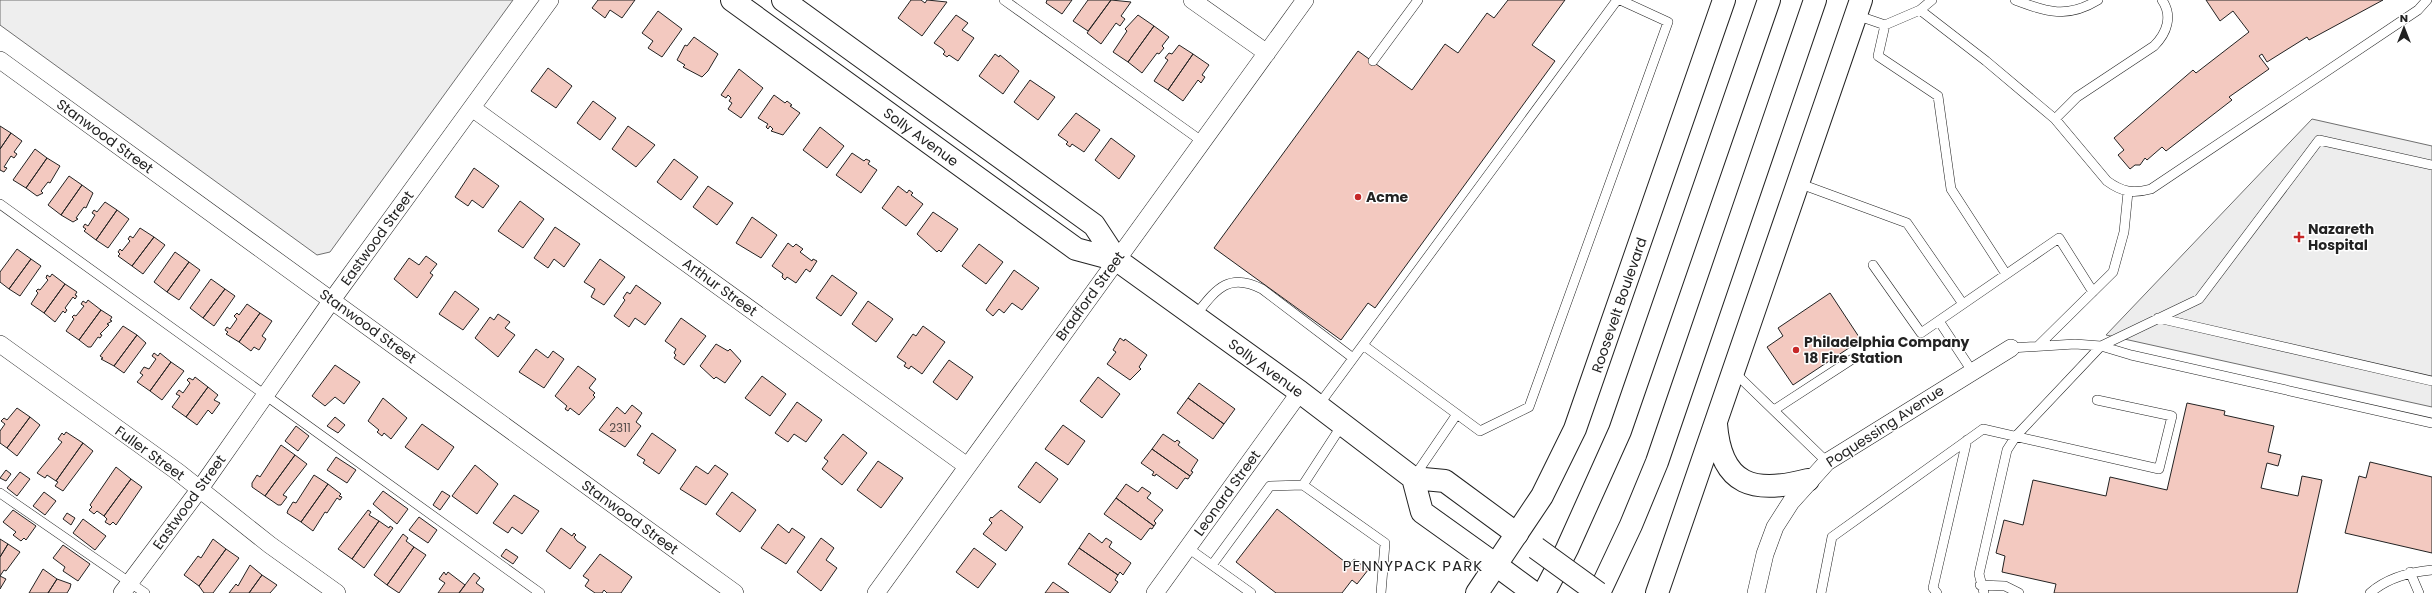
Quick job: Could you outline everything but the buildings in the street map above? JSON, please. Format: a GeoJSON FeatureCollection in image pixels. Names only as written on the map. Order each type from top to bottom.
{"type":"FeatureCollection","features":[{"type":"Feature","properties":{"kind":"main road","name":"Solly Avenue"},"geometry":{"type":"LineString","coordinates":[[732,0],[1076,249],[1117,260]]}},
{"type":"Feature","properties":{"kind":"main road","name":"Solly Avenue"},"geometry":{"type":"LineString","coordinates":[[783,0],[1094,225],[1117,260],[1300,392],[1413,478]]}},
{"type":"Feature","properties":{"kind":"main road","name":"Roosevelt Boulevard"},"geometry":{"type":"LineString","coordinates":[[1477,593],[1517,534],[1559,465],[1584,407],[1724,0]]}},
{"type":"Feature","properties":{"kind":"main road"},"geometry":{"type":"LineString","coordinates":[[1544,593],[1567,549],[1620,431],[1769,0]]}},
{"type":"Feature","properties":{"kind":"main road"},"geometry":{"type":"LineString","coordinates":[[1527,588],[1422,512],[1413,478],[1445,481],[1599,593],[1631,525],[1657,462],[1815,0]]}},
{"type":"Feature","properties":{"kind":"main road"},"geometry":{"type":"LineString","coordinates":[[1657,593],[1858,7]]}},
{"type":"Feature","properties":{"kind":"main road"},"geometry":{"type":"LineString","coordinates":[[1716,422],[1717,439],[1726,463],[1743,480],[1754,485],[1780,488],[1808,480]]}},
{"type":"Feature","properties":{"kind":"street","name":"Eastwood Street"},"geometry":{"type":"LineString","coordinates":[[126,588],[199,490],[332,300],[550,0]]}},
{"type":"Feature","properties":{"kind":"street"},"geometry":{"type":"LineString","coordinates":[[1192,0],[1267,53]]}},
{"type":"Feature","properties":{"kind":"street","name":"Bradford Street"},"geometry":{"type":"LineString","coordinates":[[876,593],[1305,0]]}},
{"type":"Feature","properties":{"kind":"street","name":"Stanwood Street"},"geometry":{"type":"LineString","coordinates":[[0,60],[735,593]]}},
{"type":"Feature","properties":{"kind":"street","name":"Arthur Street"},"geometry":{"type":"LineString","coordinates":[[472,108],[967,466]]}},
{"type":"Feature","properties":{"kind":"street","name":"Fuller Street"},"geometry":{"type":"LineString","coordinates":[[0,344],[337,593]]}},
{"type":"Feature","properties":{"kind":"street","name":"Poquessing Avenue"},"geometry":{"type":"LineString","coordinates":[[1756,593],[1765,554],[1775,527],[1791,502],[1808,480],[1827,462],[2011,348]]}},
{"type":"Feature","properties":{"kind":"street","name":"Leonard Street"},"geometry":{"type":"LineString","coordinates":[[1155,593],[1300,392]]}},
{"type":"Feature","properties":{"kind":"lane"},"geometry":{"type":"LineString","coordinates":[[1004,0],[1203,142]]}},
{"type":"Feature","properties":{"kind":"lane"},"geometry":{"type":"LineString","coordinates":[[1373,62],[1418,0]]}},
{"type":"Feature","properties":{"kind":"lane"},"geometry":{"type":"LineString","coordinates":[[1318,406],[1353,358],[1618,0],[1668,22],[1529,407],[1480,431],[1363,345]]}},
{"type":"Feature","properties":{"kind":"lane"},"geometry":{"type":"LineString","coordinates":[[1885,25],[1920,10],[1932,0]]}},
{"type":"Feature","properties":{"kind":"lane"},"geometry":{"type":"LineString","coordinates":[[2015,0],[2049,12],[2065,12],[2082,9],[2098,0]]}},
{"type":"Feature","properties":{"kind":"lane"},"geometry":{"type":"LineString","coordinates":[[2055,119],[2077,97],[2154,46],[2163,38],[2167,27],[2168,16],[2162,0]]}},
{"type":"Feature","properties":{"kind":"lane"},"geometry":{"type":"LineString","coordinates":[[1920,10],[1986,61],[2055,119],[2107,181],[2128,192],[2140,192],[2151,189],[2418,10],[2427,0]]}},
{"type":"Feature","properties":{"kind":"lane"},"geometry":{"type":"LineString","coordinates":[[1858,7],[1885,25]]}},
{"type":"Feature","properties":{"kind":"lane"},"geometry":{"type":"LineString","coordinates":[[1885,25],[1878,56],[1938,96],[1951,189],[2006,274]]}},
{"type":"Feature","properties":{"kind":"lane"},"geometry":{"type":"LineString","coordinates":[[2019,593],[2004,586],[1982,589],[1979,574],[2007,450],[2016,436],[2101,346],[2199,299],[2319,140],[2432,165]]}},
{"type":"Feature","properties":{"kind":"lane"},"geometry":{"type":"LineString","coordinates":[[1798,184],[1907,223],[1963,304]]}},
{"type":"Feature","properties":{"kind":"lane"},"geometry":{"type":"LineString","coordinates":[[2037,347],[2113,272],[2124,232],[2128,192]]}},
{"type":"Feature","properties":{"kind":"lane"},"geometry":{"type":"LineString","coordinates":[[0,204],[267,394],[540,593]]}},
{"type":"Feature","properties":{"kind":"lane"},"geometry":{"type":"LineString","coordinates":[[1873,265],[1921,333],[2059,238],[2093,292]]}},
{"type":"Feature","properties":{"kind":"lane"},"geometry":{"type":"LineString","coordinates":[[1194,316],[1217,289],[1228,283],[1251,283],[1262,289],[1353,358]]}},
{"type":"Feature","properties":{"kind":"lane"},"geometry":{"type":"LineString","coordinates":[[2158,318],[2432,381]]}},
{"type":"Feature","properties":{"kind":"lane"},"geometry":{"type":"LineString","coordinates":[[1938,321],[1972,371]]}},
{"type":"Feature","properties":{"kind":"lane"},"geometry":{"type":"LineString","coordinates":[[2011,348],[2075,344],[2101,346],[2139,357],[2432,423]]}},
{"type":"Feature","properties":{"kind":"lane"},"geometry":{"type":"LineString","coordinates":[[1774,410],[1854,358]]}},
{"type":"Feature","properties":{"kind":"lane"},"geometry":{"type":"LineString","coordinates":[[1733,371],[1827,462]]}},
{"type":"Feature","properties":{"kind":"lane"},"geometry":{"type":"LineString","coordinates":[[1821,593],[1832,537],[1983,429],[2159,469],[2172,416],[2097,400]]}},
{"type":"Feature","properties":{"kind":"lane"},"geometry":{"type":"LineString","coordinates":[[1413,478],[1457,414]]}},
{"type":"Feature","properties":{"kind":"lane"},"geometry":{"type":"LineString","coordinates":[[1303,485],[1342,425]]}},
{"type":"Feature","properties":{"kind":"lane"},"geometry":{"type":"LineString","coordinates":[[1937,593],[1933,588],[1967,440]]}},
{"type":"Feature","properties":{"kind":"lane"},"geometry":{"type":"LineString","coordinates":[[1212,565],[1270,486],[1303,485],[1385,543],[1381,593]]}},
{"type":"Feature","properties":{"kind":"lane"},"geometry":{"type":"LineString","coordinates":[[0,493],[126,588],[145,593]]}},
{"type":"Feature","properties":{"kind":"lane"},"geometry":{"type":"LineString","coordinates":[[1188,548],[1251,593]]}},
{"type":"Feature","properties":{"kind":"lane"},"geometry":{"type":"LineString","coordinates":[[2370,593],[2377,586],[2410,572],[2432,570]]}},
{"type":"Feature","properties":{"kind":"lane"},"geometry":{"type":"LineString","coordinates":[[2410,572],[2419,593]]}},
{"type":"Feature","properties":{"kind":"shaded area"},"geometry":{"type":"Polygon","coordinates":[[[0,0],[513,0],[330,252],[317,255],[0,25],[0,0]]]}},
{"type":"Feature","properties":{"kind":"shaded area"},"geometry":{"type":"Polygon","coordinates":[[[2312,119],[2432,146],[2432,407],[2106,335],[2312,119]]]}},
{"type":"Feature","properties":{"kind":"place","name":"Acme"},"geometry":{"type":"Point","coordinates":[1358,197]}},
{"type":"Feature","properties":{"kind":"place","name":"Nazareth Hospital"},"geometry":{"type":"Point","coordinates":[2299,237]}},
{"type":"Feature","properties":{"kind":"place","name":"Philadelphia Company 18 Fire Station"},"geometry":{"type":"Point","coordinates":[1796,350]}},
{"type":"Feature","properties":{"kind":"district","name":"PENNYPACK PARK"},"geometry":{"type":"Point","coordinates":[1413,566]}}]}
